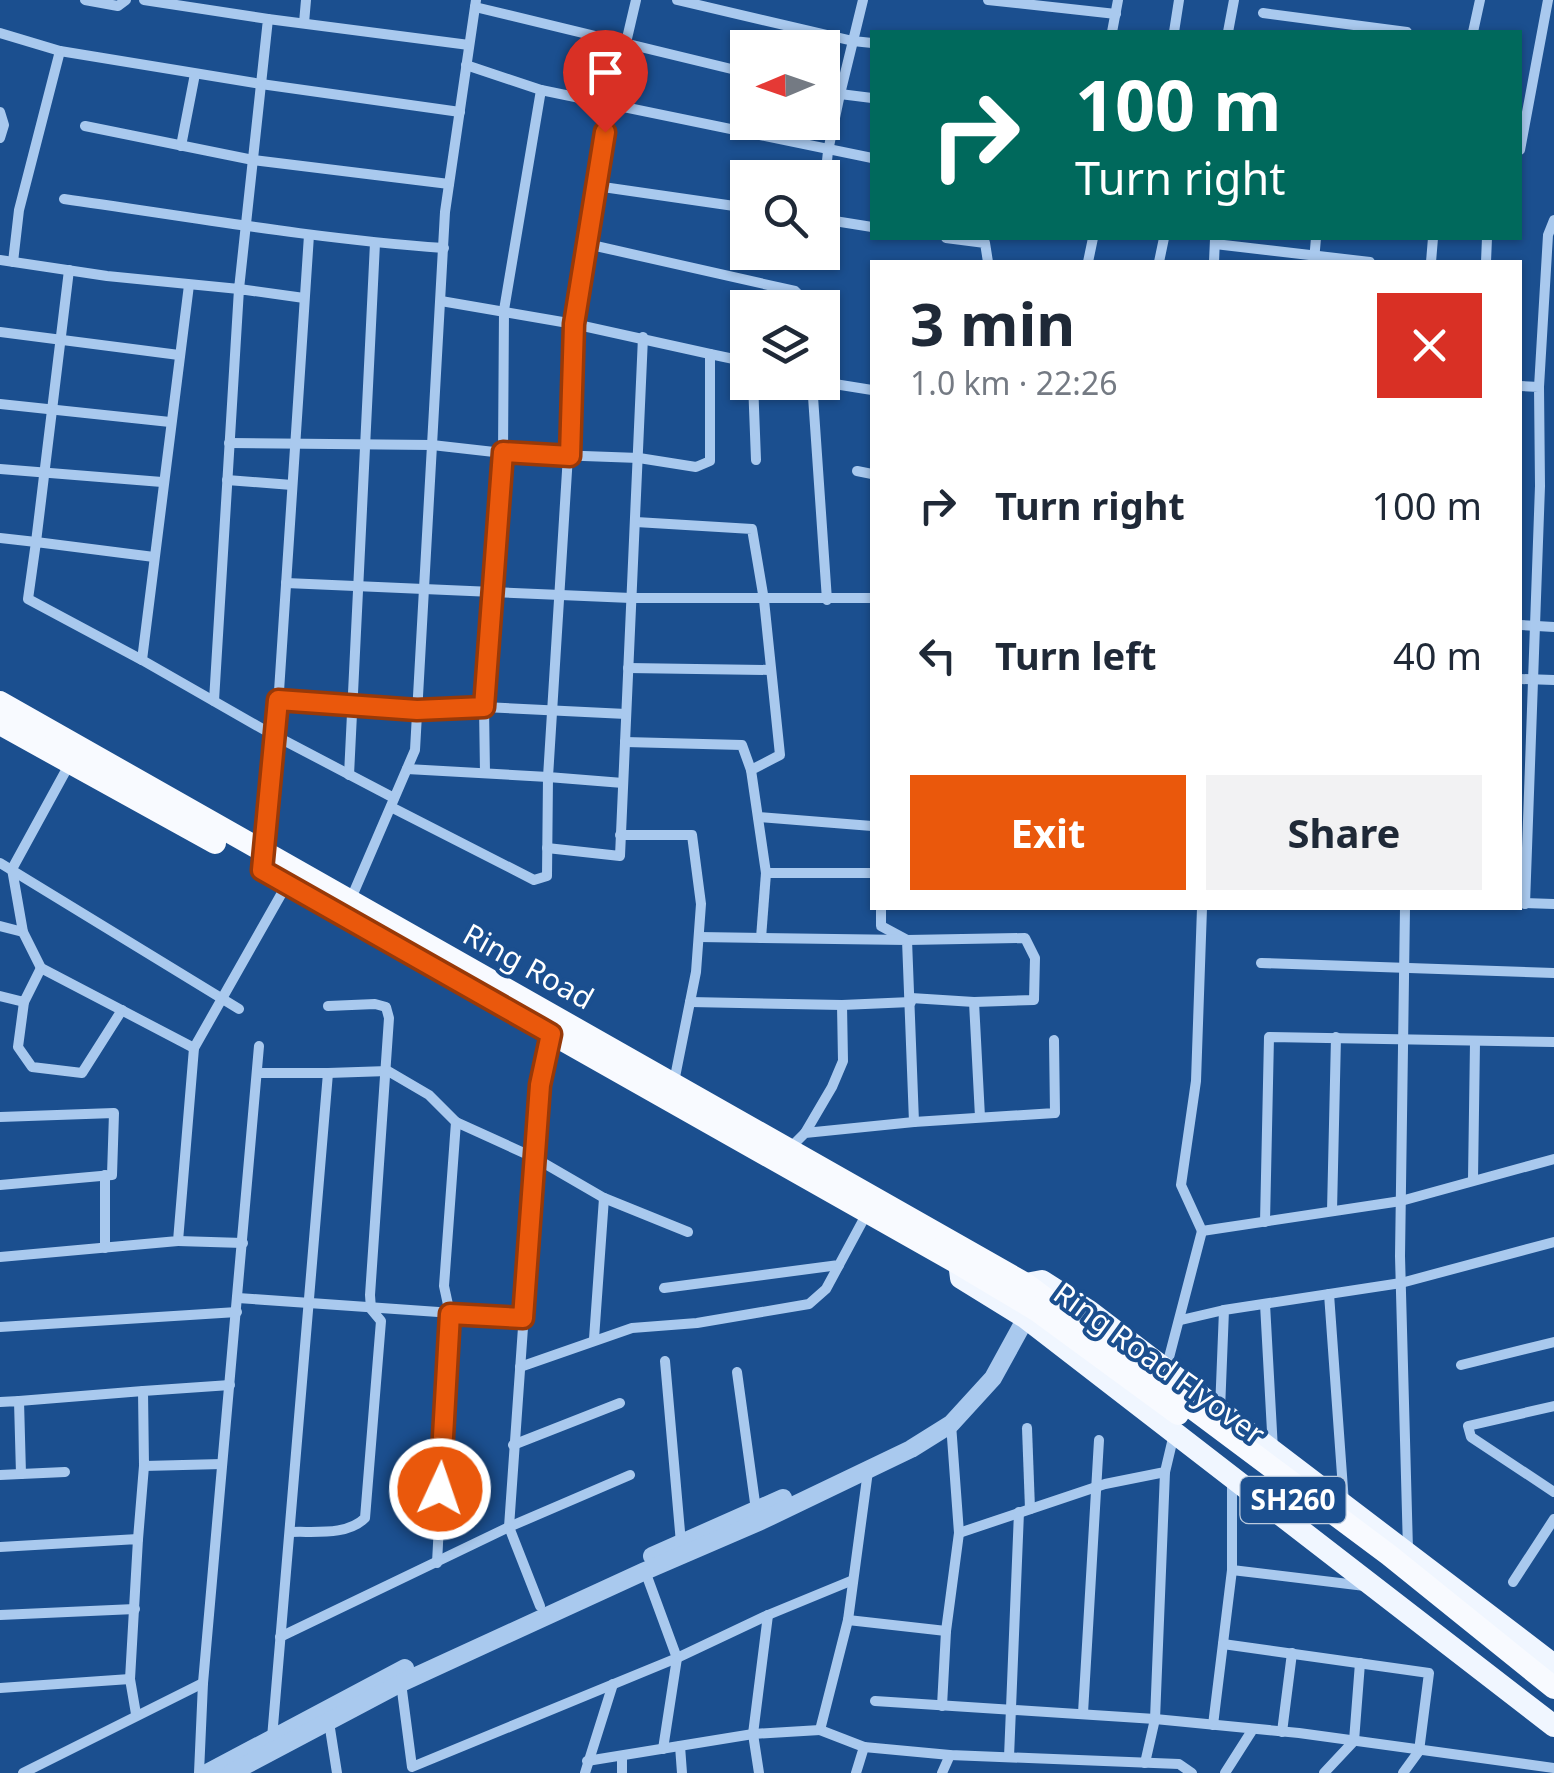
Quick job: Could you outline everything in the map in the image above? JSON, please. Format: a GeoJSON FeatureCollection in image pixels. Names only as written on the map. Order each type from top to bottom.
{"type":"FeatureCollection","features":[{"type":"Feature","properties":{"kind":"highway","name":"Ring Road"},"geometry":{"type":"LineString","coordinates":[[0,702],[264,862],[288,884],[551,1034],[791,1149],[867,1213],[959,1264]]}},
{"type":"Feature","properties":{"kind":"highway","name":"Ring Road"},"geometry":{"type":"LineString","coordinates":[[0,724],[264,862],[350,902],[1026,1284]]}},
{"type":"Feature","properties":{"kind":"highway","name":"Ring Road Flyover"},"geometry":{"type":"LineString","coordinates":[[959,1264],[1036,1310],[1382,1565],[1554,1704]]}},
{"type":"Feature","properties":{"kind":"highway","name":"Ring Road Flyover"},"geometry":{"type":"LineString","coordinates":[[1026,1284],[1389,1555],[1554,1688]]}},
{"type":"Feature","properties":{"kind":"main road"},"geometry":{"type":"LineString","coordinates":[[959,1264],[961,1278],[1026,1318],[1554,1726]]}},
{"type":"Feature","properties":{"kind":"main road"},"geometry":{"type":"LineString","coordinates":[[1026,1284],[1042,1281],[1089,1311],[1554,1665]]}},
{"type":"Feature","properties":{"kind":"street"},"geometry":{"type":"LineString","coordinates":[[85,0],[118,6],[126,0]]}},
{"type":"Feature","properties":{"kind":"street"},"geometry":{"type":"LineString","coordinates":[[144,0],[469,45]]}},
{"type":"Feature","properties":{"kind":"street"},"geometry":{"type":"LineString","coordinates":[[304,23],[306,0]]}},
{"type":"Feature","properties":{"kind":"street"},"geometry":{"type":"LineString","coordinates":[[69,270],[28,599],[534,880],[547,876],[548,777],[574,324],[596,186],[636,0]]}},
{"type":"Feature","properties":{"kind":"street"},"geometry":{"type":"LineString","coordinates":[[678,0],[870,42]]}},
{"type":"Feature","properties":{"kind":"street"},"geometry":{"type":"LineString","coordinates":[[863,0],[840,94],[870,98]]}},
{"type":"Feature","properties":{"kind":"street"},"geometry":{"type":"LineString","coordinates":[[988,0],[1116,14]]}},
{"type":"Feature","properties":{"kind":"street"},"geometry":{"type":"LineString","coordinates":[[1112,30],[1118,0]]}},
{"type":"Feature","properties":{"kind":"street"},"geometry":{"type":"LineString","coordinates":[[1174,30],[1179,0]]}},
{"type":"Feature","properties":{"kind":"street"},"geometry":{"type":"LineString","coordinates":[[1228,30],[1234,0]]}},
{"type":"Feature","properties":{"kind":"street"},"geometry":{"type":"LineString","coordinates":[[1473,30],[1480,0]]}},
{"type":"Feature","properties":{"kind":"street"},"geometry":{"type":"LineString","coordinates":[[1522,139],[1548,0]]}},
{"type":"Feature","properties":{"kind":"street"},"geometry":{"type":"LineString","coordinates":[[350,902],[415,750],[449,184],[475,3],[730,68]]}},
{"type":"Feature","properties":{"kind":"street"},"geometry":{"type":"LineString","coordinates":[[1262,13],[1392,30]]}},
{"type":"Feature","properties":{"kind":"street"},"geometry":{"type":"LineString","coordinates":[[214,701],[238,289],[268,18]]}},
{"type":"Feature","properties":{"kind":"street"},"geometry":{"type":"LineString","coordinates":[[0,33],[60,50],[195,74],[460,112]]}},
{"type":"Feature","properties":{"kind":"street"},"geometry":{"type":"LineString","coordinates":[[13,262],[19,210],[60,50]]}},
{"type":"Feature","properties":{"kind":"street"},"geometry":{"type":"LineString","coordinates":[[466,65],[541,90],[870,158]]}},
{"type":"Feature","properties":{"kind":"street"},"geometry":{"type":"LineString","coordinates":[[180,146],[195,74]]}},
{"type":"Feature","properties":{"kind":"street"},"geometry":{"type":"LineString","coordinates":[[485,774],[484,707],[503,452],[504,310],[541,90]]}},
{"type":"Feature","properties":{"kind":"street"},"geometry":{"type":"LineString","coordinates":[[0,112],[4,124],[0,138]]}},
{"type":"Feature","properties":{"kind":"street"},"geometry":{"type":"LineString","coordinates":[[85,126],[253,160],[449,184]]}},
{"type":"Feature","properties":{"kind":"street"},"geometry":{"type":"LineString","coordinates":[[827,160],[830,140]]}},
{"type":"Feature","properties":{"kind":"street"},"geometry":{"type":"LineString","coordinates":[[596,186],[730,205]]}},
{"type":"Feature","properties":{"kind":"street"},"geometry":{"type":"LineString","coordinates":[[64,199],[375,244],[444,248]]}},
{"type":"Feature","properties":{"kind":"street"},"geometry":{"type":"LineString","coordinates":[[1554,220],[1548,235],[1538,387],[1540,486],[1535,679],[1522,904],[1554,904]]}},
{"type":"Feature","properties":{"kind":"street"},"geometry":{"type":"LineString","coordinates":[[840,223],[870,227]]}},
{"type":"Feature","properties":{"kind":"street"},"geometry":{"type":"LineString","coordinates":[[264,862],[309,234]]}},
{"type":"Feature","properties":{"kind":"street"},"geometry":{"type":"LineString","coordinates":[[962,240],[985,243],[988,260]]}},
{"type":"Feature","properties":{"kind":"street"},"geometry":{"type":"LineString","coordinates":[[1215,241],[1314,259]]}},
{"type":"Feature","properties":{"kind":"street"},"geometry":{"type":"LineString","coordinates":[[349,775],[375,244]]}},
{"type":"Feature","properties":{"kind":"street"},"geometry":{"type":"LineString","coordinates":[[587,244],[791,290]]}},
{"type":"Feature","properties":{"kind":"street"},"geometry":{"type":"LineString","coordinates":[[0,260],[304,298]]}},
{"type":"Feature","properties":{"kind":"street"},"geometry":{"type":"LineString","coordinates":[[142,660],[189,285]]}},
{"type":"Feature","properties":{"kind":"street"},"geometry":{"type":"LineString","coordinates":[[441,301],[643,337],[730,358]]}},
{"type":"Feature","properties":{"kind":"street"},"geometry":{"type":"LineString","coordinates":[[0,332],[179,356]]}},
{"type":"Feature","properties":{"kind":"street"},"geometry":{"type":"LineString","coordinates":[[546,848],[620,856],[643,337]]}},
{"type":"Feature","properties":{"kind":"street"},"geometry":{"type":"LineString","coordinates":[[229,443],[432,445],[639,458],[696,466],[710,461],[710,354]]}},
{"type":"Feature","properties":{"kind":"street"},"geometry":{"type":"LineString","coordinates":[[840,385],[870,390]]}},
{"type":"Feature","properties":{"kind":"street"},"geometry":{"type":"LineString","coordinates":[[1522,386],[1538,387]]}},
{"type":"Feature","properties":{"kind":"street"},"geometry":{"type":"LineString","coordinates":[[754,400],[756,460]]}},
{"type":"Feature","properties":{"kind":"street"},"geometry":{"type":"LineString","coordinates":[[813,400],[827,600]]}},
{"type":"Feature","properties":{"kind":"street"},"geometry":{"type":"LineString","coordinates":[[0,404],[170,422]]}},
{"type":"Feature","properties":{"kind":"street"},"geometry":{"type":"LineString","coordinates":[[0,469],[162,482]]}},
{"type":"Feature","properties":{"kind":"street"},"geometry":{"type":"LineString","coordinates":[[857,470],[870,473]]}},
{"type":"Feature","properties":{"kind":"street"},"geometry":{"type":"LineString","coordinates":[[227,480],[292,484]]}},
{"type":"Feature","properties":{"kind":"street"},"geometry":{"type":"LineString","coordinates":[[636,522],[752,528],[764,600],[780,755],[752,770]]}},
{"type":"Feature","properties":{"kind":"street"},"geometry":{"type":"LineString","coordinates":[[0,538],[154,557]]}},
{"type":"Feature","properties":{"kind":"street"},"geometry":{"type":"LineString","coordinates":[[286,583],[631,598],[870,598]]}},
{"type":"Feature","properties":{"kind":"street"},"geometry":{"type":"LineString","coordinates":[[1522,625],[1554,627]]}},
{"type":"Feature","properties":{"kind":"street"},"geometry":{"type":"LineString","coordinates":[[628,668],[771,670]]}},
{"type":"Feature","properties":{"kind":"street"},"geometry":{"type":"LineString","coordinates":[[1522,679],[1554,680]]}},
{"type":"Feature","properties":{"kind":"street"},"geometry":{"type":"LineString","coordinates":[[278,700],[417,710],[484,707],[626,714]]}},
{"type":"Feature","properties":{"kind":"street"},"geometry":{"type":"LineString","coordinates":[[625,742],[742,745],[752,770],[766,873],[761,938]]}},
{"type":"Feature","properties":{"kind":"street"},"geometry":{"type":"LineString","coordinates":[[70,762],[12,869],[23,932],[41,968],[194,1048]]}},
{"type":"Feature","properties":{"kind":"street"},"geometry":{"type":"LineString","coordinates":[[407,769],[623,783]]}},
{"type":"Feature","properties":{"kind":"street"},"geometry":{"type":"LineString","coordinates":[[758,818],[870,826]]}},
{"type":"Feature","properties":{"kind":"street"},"geometry":{"type":"LineString","coordinates":[[620,835],[692,836],[701,904],[690,1002],[674,1083]]}},
{"type":"Feature","properties":{"kind":"street"},"geometry":{"type":"LineString","coordinates":[[0,863],[238,1008]]}},
{"type":"Feature","properties":{"kind":"street"},"geometry":{"type":"LineString","coordinates":[[766,873],[870,873]]}},
{"type":"Feature","properties":{"kind":"street"},"geometry":{"type":"LineString","coordinates":[[178,1242],[194,1048],[288,884]]}},
{"type":"Feature","properties":{"kind":"street"},"geometry":{"type":"LineString","coordinates":[[881,910],[881,926],[907,940]]}},
{"type":"Feature","properties":{"kind":"street"},"geometry":{"type":"LineString","coordinates":[[1166,1369],[1202,1231],[1182,1184],[1196,1081],[1202,910]]}},
{"type":"Feature","properties":{"kind":"street"},"geometry":{"type":"LineString","coordinates":[[1405,910],[1401,1283],[1408,1551]]}},
{"type":"Feature","properties":{"kind":"street"},"geometry":{"type":"LineString","coordinates":[[0,926],[23,932]]}},
{"type":"Feature","properties":{"kind":"street"},"geometry":{"type":"LineString","coordinates":[[690,1002],[842,1006],[910,1000],[1034,1000],[1034,958],[1025,938],[698,937]]}},
{"type":"Feature","properties":{"kind":"street"},"geometry":{"type":"LineString","coordinates":[[907,940],[914,1122]]}},
{"type":"Feature","properties":{"kind":"street"},"geometry":{"type":"LineString","coordinates":[[1261,962],[1554,973]]}},
{"type":"Feature","properties":{"kind":"street"},"geometry":{"type":"LineString","coordinates":[[41,968],[24,1002],[18,1047],[32,1068],[82,1073],[122,1010]]}},
{"type":"Feature","properties":{"kind":"street"},"geometry":{"type":"LineString","coordinates":[[0,996],[24,1002]]}},
{"type":"Feature","properties":{"kind":"street"},"geometry":{"type":"LineString","coordinates":[[974,1002],[980,1117]]}},
{"type":"Feature","properties":{"kind":"street"},"geometry":{"type":"LineString","coordinates":[[291,1532],[344,1530],[358,1526],[365,1518],[381,1321],[371,1309],[389,1018],[386,1007],[375,1004],[328,1006]]}},
{"type":"Feature","properties":{"kind":"street"},"geometry":{"type":"LineString","coordinates":[[791,1149],[832,1087],[843,1060],[842,1006]]}},
{"type":"Feature","properties":{"kind":"street"},"geometry":{"type":"LineString","coordinates":[[540,1606],[508,1527],[540,1085],[551,1034]]}},
{"type":"Feature","properties":{"kind":"street"},"geometry":{"type":"LineString","coordinates":[[1265,1222],[1269,1036],[1554,1042]]}},
{"type":"Feature","properties":{"kind":"street"},"geometry":{"type":"LineString","coordinates":[[1332,1212],[1336,1037]]}},
{"type":"Feature","properties":{"kind":"street"},"geometry":{"type":"LineString","coordinates":[[791,1149],[914,1122],[1055,1113],[1054,1040]]}},
{"type":"Feature","properties":{"kind":"street"},"geometry":{"type":"LineString","coordinates":[[1473,1180],[1475,1042]]}},
{"type":"Feature","properties":{"kind":"street"},"geometry":{"type":"LineString","coordinates":[[258,1046],[203,1684],[203,1773],[269,1755],[382,1679],[910,1443]]}},
{"type":"Feature","properties":{"kind":"street"},"geometry":{"type":"LineString","coordinates":[[257,1073],[388,1071],[430,1095],[456,1122],[535,1158],[604,1198],[688,1232]]}},
{"type":"Feature","properties":{"kind":"street"},"geometry":{"type":"LineString","coordinates":[[269,1755],[328,1073]]}},
{"type":"Feature","properties":{"kind":"street"},"geometry":{"type":"LineString","coordinates":[[0,1117],[114,1113],[112,1174],[0,1185]]}},
{"type":"Feature","properties":{"kind":"street"},"geometry":{"type":"LineString","coordinates":[[437,1563],[450,1314],[444,1286],[456,1122]]}},
{"type":"Feature","properties":{"kind":"street"},"geometry":{"type":"LineString","coordinates":[[1202,1231],[1402,1201],[1554,1159]]}},
{"type":"Feature","properties":{"kind":"street"},"geometry":{"type":"LineString","coordinates":[[105,1175],[105,1248]]}},
{"type":"Feature","properties":{"kind":"street"},"geometry":{"type":"LineString","coordinates":[[594,1339],[604,1198]]}},
{"type":"Feature","properties":{"kind":"street"},"geometry":{"type":"LineString","coordinates":[[520,1367],[632,1328],[809,1304],[826,1289],[867,1213]]}},
{"type":"Feature","properties":{"kind":"street"},"geometry":{"type":"LineString","coordinates":[[0,1256],[178,1242],[243,1243]]}},
{"type":"Feature","properties":{"kind":"street"},"geometry":{"type":"LineString","coordinates":[[1181,1320],[1401,1283],[1554,1242]]}},
{"type":"Feature","properties":{"kind":"street"},"geometry":{"type":"LineString","coordinates":[[664,1288],[839,1266]]}},
{"type":"Feature","properties":{"kind":"street"},"geometry":{"type":"LineString","coordinates":[[1329,1294],[1344,1504]]}},
{"type":"Feature","properties":{"kind":"street"},"geometry":{"type":"LineString","coordinates":[[238,1298],[523,1318]]}},
{"type":"Feature","properties":{"kind":"street"},"geometry":{"type":"LineString","coordinates":[[1265,1304],[1273,1450]]}},
{"type":"Feature","properties":{"kind":"street"},"geometry":{"type":"LineString","coordinates":[[1220,1411],[1224,1310]]}},
{"type":"Feature","properties":{"kind":"street"},"geometry":{"type":"LineString","coordinates":[[0,1327],[236,1312]]}},
{"type":"Feature","properties":{"kind":"street"},"geometry":{"type":"LineString","coordinates":[[230,1773],[401,1683],[868,1471],[948,1418],[1001,1363],[1026,1318]]}},
{"type":"Feature","properties":{"kind":"street"},"geometry":{"type":"LineString","coordinates":[[1461,1365],[1554,1342]]}},
{"type":"Feature","properties":{"kind":"street"},"geometry":{"type":"LineString","coordinates":[[665,1360],[681,1543]]}},
{"type":"Feature","properties":{"kind":"street"},"geometry":{"type":"LineString","coordinates":[[737,1372],[756,1510]]}},
{"type":"Feature","properties":{"kind":"street"},"geometry":{"type":"LineString","coordinates":[[0,1402],[230,1385]]}},
{"type":"Feature","properties":{"kind":"street"},"geometry":{"type":"LineString","coordinates":[[136,1714],[130,1679],[144,1466],[143,1391]]}},
{"type":"Feature","properties":{"kind":"street"},"geometry":{"type":"LineString","coordinates":[[19,1401],[21,1474]]}},
{"type":"Feature","properties":{"kind":"street"},"geometry":{"type":"LineString","coordinates":[[513,1445],[620,1403]]}},
{"type":"Feature","properties":{"kind":"street"},"geometry":{"type":"LineString","coordinates":[[1552,1489],[1471,1438],[1468,1426],[1554,1406]]}},
{"type":"Feature","properties":{"kind":"street"},"geometry":{"type":"LineString","coordinates":[[942,1706],[946,1631],[960,1533],[948,1418]]}},
{"type":"Feature","properties":{"kind":"street"},"geometry":{"type":"LineString","coordinates":[[1008,1757],[1027,1428]]}},
{"type":"Feature","properties":{"kind":"street"},"geometry":{"type":"LineString","coordinates":[[1146,1763],[1156,1718],[1164,1472],[1174,1431]]}},
{"type":"Feature","properties":{"kind":"street"},"geometry":{"type":"LineString","coordinates":[[1083,1713],[1099,1440]]}},
{"type":"Feature","properties":{"kind":"street"},"geometry":{"type":"LineString","coordinates":[[144,1466],[222,1464]]}},
{"type":"Feature","properties":{"kind":"street"},"geometry":{"type":"LineString","coordinates":[[820,1730],[848,1620],[868,1471]]}},
{"type":"Feature","properties":{"kind":"street"},"geometry":{"type":"LineString","coordinates":[[0,1475],[65,1472]]}},
{"type":"Feature","properties":{"kind":"street"},"geometry":{"type":"LineString","coordinates":[[960,1533],[1096,1487],[1164,1472]]}},
{"type":"Feature","properties":{"kind":"street"},"geometry":{"type":"LineString","coordinates":[[280,1637],[508,1527],[630,1474]]}},
{"type":"Feature","properties":{"kind":"street"},"geometry":{"type":"LineString","coordinates":[[1213,1725],[1232,1570],[1232,1476]]}},
{"type":"Feature","properties":{"kind":"street"},"geometry":{"type":"LineString","coordinates":[[1513,1582],[1554,1519]]}},
{"type":"Feature","properties":{"kind":"street"},"geometry":{"type":"LineString","coordinates":[[0,1547],[138,1539]]}},
{"type":"Feature","properties":{"kind":"street"},"geometry":{"type":"LineString","coordinates":[[645,1570],[677,1658],[663,1749]]}},
{"type":"Feature","properties":{"kind":"street"},"geometry":{"type":"LineString","coordinates":[[1232,1570],[1378,1588]]}},
{"type":"Feature","properties":{"kind":"street"},"geometry":{"type":"LineString","coordinates":[[401,1683],[412,1767],[677,1658],[853,1580]]}},
{"type":"Feature","properties":{"kind":"street"},"geometry":{"type":"LineString","coordinates":[[0,1616],[134,1610]]}},
{"type":"Feature","properties":{"kind":"street"},"geometry":{"type":"LineString","coordinates":[[759,1773],[753,1734],[768,1615]]}},
{"type":"Feature","properties":{"kind":"street"},"geometry":{"type":"LineString","coordinates":[[848,1620],[946,1631]]}},
{"type":"Feature","properties":{"kind":"street"},"geometry":{"type":"LineString","coordinates":[[1223,1644],[1429,1672],[1419,1751],[1403,1773]]}},
{"type":"Feature","properties":{"kind":"street"},"geometry":{"type":"LineString","coordinates":[[1282,1732],[1292,1654]]}},
{"type":"Feature","properties":{"kind":"street"},"geometry":{"type":"LineString","coordinates":[[1324,1773],[1354,1740],[1360,1663]]}},
{"type":"Feature","properties":{"kind":"street"},"geometry":{"type":"LineString","coordinates":[[0,1688],[130,1679]]}},
{"type":"Feature","properties":{"kind":"street"},"geometry":{"type":"LineString","coordinates":[[23,1773],[203,1684]]}},
{"type":"Feature","properties":{"kind":"street"},"geometry":{"type":"LineString","coordinates":[[586,1767],[614,1684]]}},
{"type":"Feature","properties":{"kind":"street"},"geometry":{"type":"LineString","coordinates":[[875,1702],[1156,1718],[1354,1740],[1512,1769],[1554,1768]]}},
{"type":"Feature","properties":{"kind":"street"},"geometry":{"type":"LineString","coordinates":[[329,1722],[336,1773]]}},
{"type":"Feature","properties":{"kind":"street"},"geometry":{"type":"LineString","coordinates":[[1225,1773],[1253,1728]]}},
{"type":"Feature","properties":{"kind":"street"},"geometry":{"type":"LineString","coordinates":[[586,1767],[622,1756],[753,1734],[820,1730],[864,1747],[1109,1768],[1179,1764],[1192,1773]]}},
{"type":"Feature","properties":{"kind":"street"},"geometry":{"type":"LineString","coordinates":[[680,1746],[682,1773]]}},
{"type":"Feature","properties":{"kind":"street"},"geometry":{"type":"LineString","coordinates":[[856,1773],[864,1747]]}},
{"type":"Feature","properties":{"kind":"street"},"geometry":{"type":"LineString","coordinates":[[942,1773],[950,1755]]}},
{"type":"Feature","properties":{"kind":"street"},"geometry":{"type":"LineString","coordinates":[[622,1756],[622,1773]]}},
{"type":"Feature","properties":{"kind":"street"},"geometry":{"type":"LineString","coordinates":[[1020,1773],[1026,1758]]}},
{"type":"Feature","properties":{"kind":"route"},"geometry":{"type":"LineString","coordinates":[[440,1489],[450,1314],[523,1318],[540,1085],[551,1034],[262,870],[278,700],[417,710],[484,707],[503,452],[570,456],[574,324],[605,132]]}}]}
